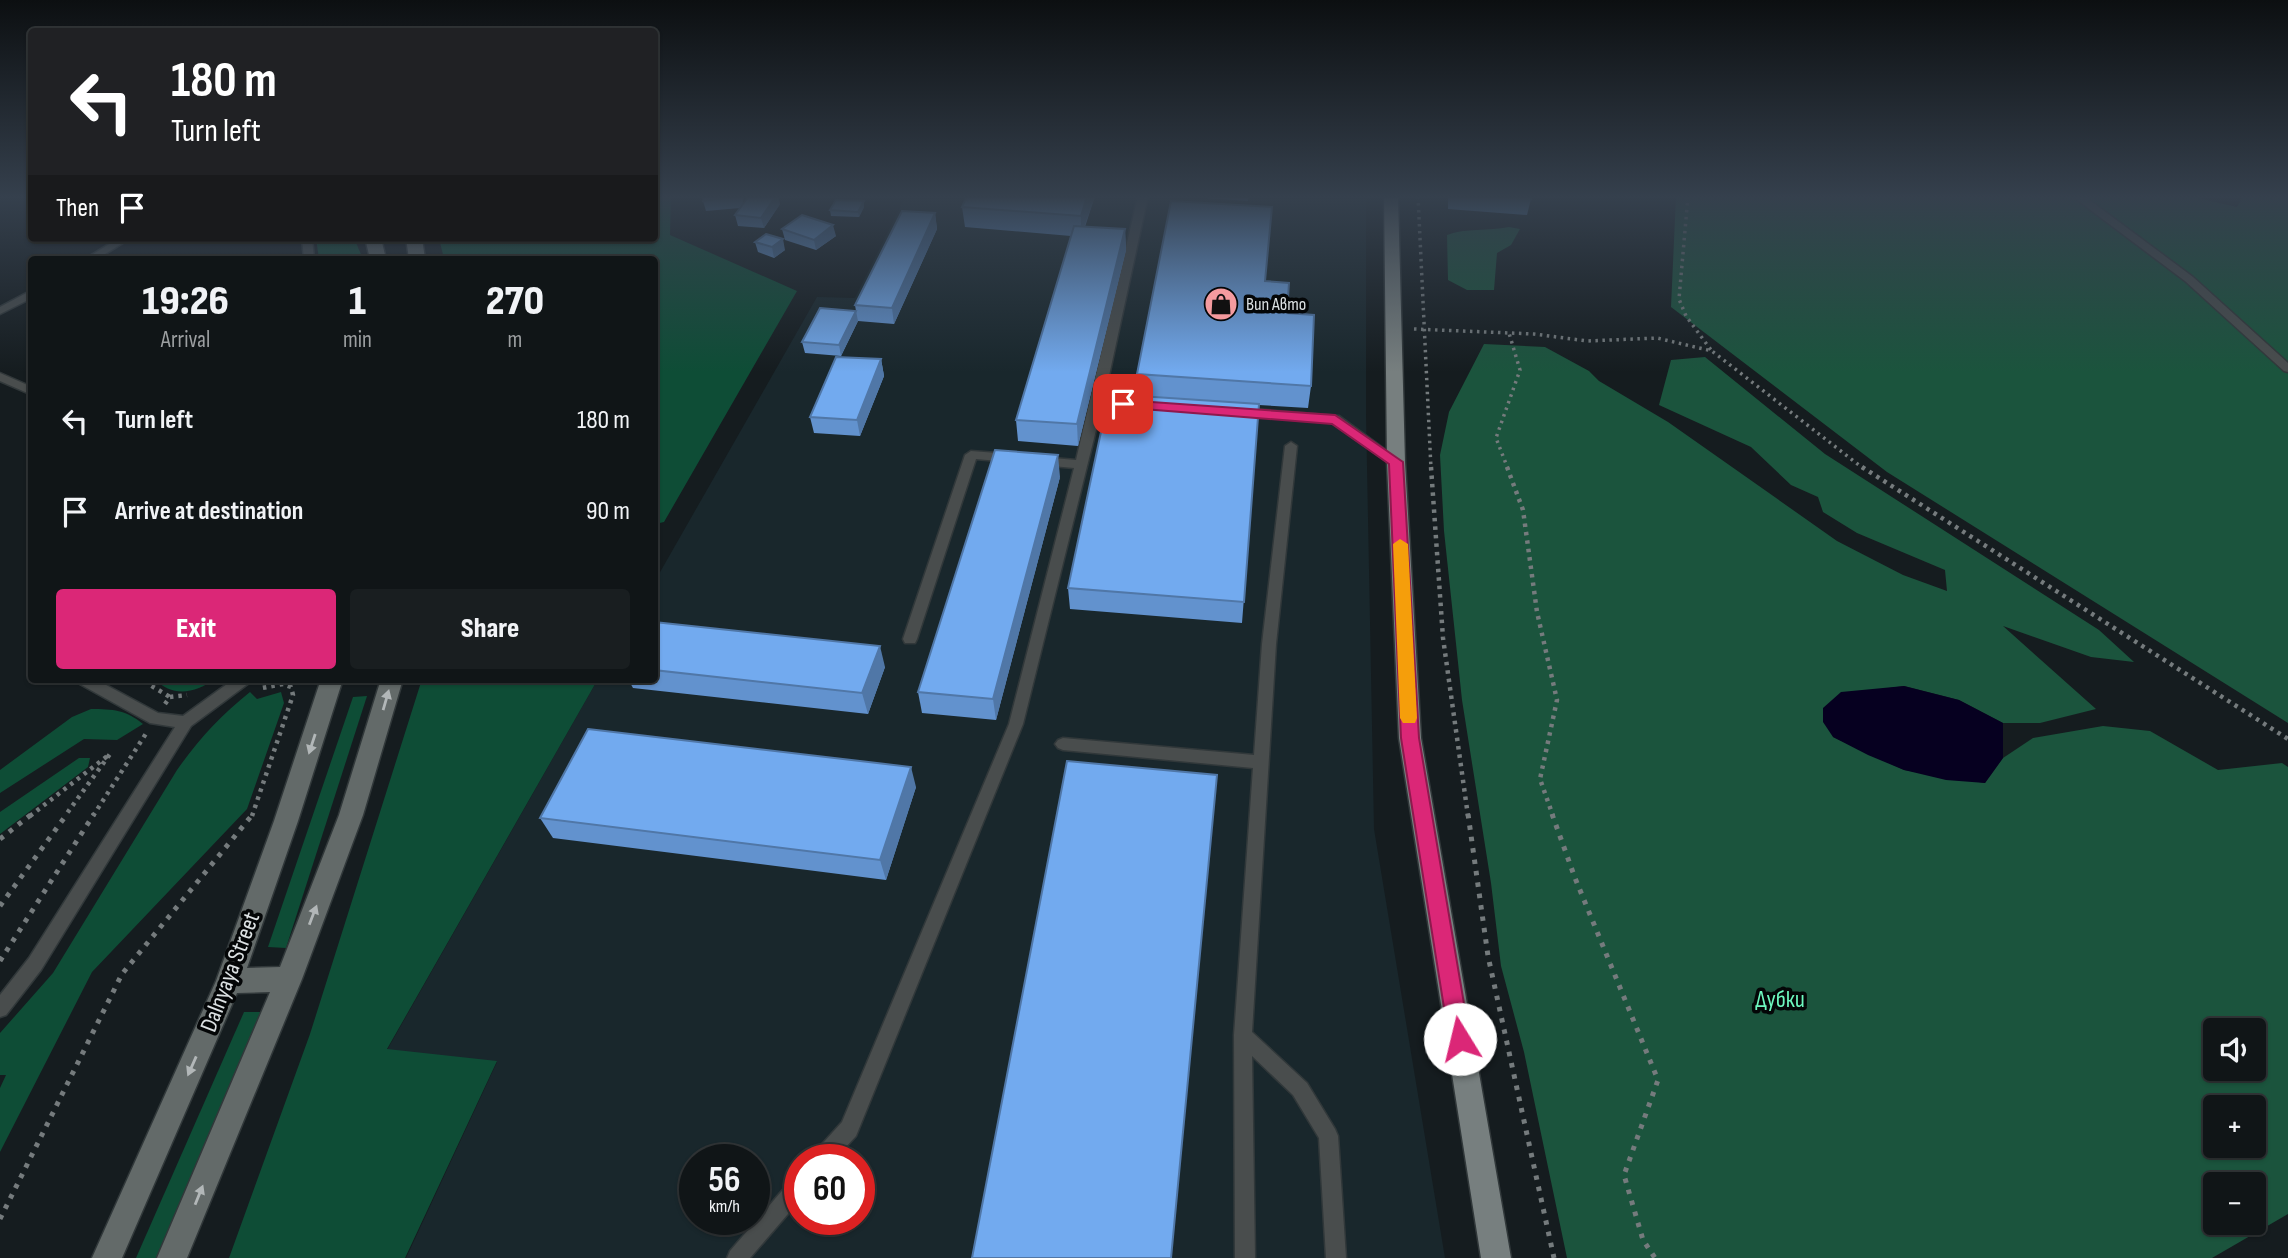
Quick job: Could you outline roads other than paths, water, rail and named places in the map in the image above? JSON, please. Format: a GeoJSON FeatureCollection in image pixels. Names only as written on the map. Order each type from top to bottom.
{"type":"FeatureCollection","features":[{"type":"Feature","properties":{"kind":"main road"},"geometry":{"type":"LineString","coordinates":[[1391,255],[1396,462],[1410,738],[1496,1258]]}},
{"type":"Feature","properties":{"kind":"main road","name":"Dalnyaya Street"},"geometry":{"type":"LineString","coordinates":[[107,1258],[229,981],[286,821],[331,683]]}},
{"type":"Feature","properties":{"kind":"main road"},"geometry":{"type":"LineString","coordinates":[[172,1258],[289,979],[351,815],[390,683]]}},
{"type":"Feature","properties":{"kind":"main road"},"geometry":{"type":"LineString","coordinates":[[229,981],[289,979]]}},
{"type":"Feature","properties":{"kind":"lane"},"geometry":{"type":"LineString","coordinates":[[835,1144],[849,1129],[1017,724],[1097,402],[1130,255]]}},
{"type":"Feature","properties":{"kind":"lane"},"geometry":{"type":"LineString","coordinates":[[2157,255],[2189,278],[2288,369]]}},
{"type":"Feature","properties":{"kind":"lane"},"geometry":{"type":"LineString","coordinates":[[0,312],[28,295]]}},
{"type":"Feature","properties":{"kind":"lane"},"geometry":{"type":"LineString","coordinates":[[0,377],[28,390]]}},
{"type":"Feature","properties":{"kind":"lane"},"geometry":{"type":"LineString","coordinates":[[1097,402],[1136,405]]}},
{"type":"Feature","properties":{"kind":"lane"},"geometry":{"type":"LineString","coordinates":[[1229,412],[1335,419],[1396,462]]}},
{"type":"Feature","properties":{"kind":"lane"},"geometry":{"type":"LineString","coordinates":[[1245,1258],[1243,1035],[1269,644],[1292,446]]}},
{"type":"Feature","properties":{"kind":"lane"},"geometry":{"type":"LineString","coordinates":[[910,639],[971,455],[1081,464]]}},
{"type":"Feature","properties":{"kind":"lane"},"geometry":{"type":"LineString","coordinates":[[90,683],[155,719],[186,722]]}},
{"type":"Feature","properties":{"kind":"lane"},"geometry":{"type":"LineString","coordinates":[[0,1009],[35,964],[186,722],[239,683]]}},
{"type":"Feature","properties":{"kind":"lane"},"geometry":{"type":"LineString","coordinates":[[1063,744],[1261,762]]}},
{"type":"Feature","properties":{"kind":"lane"},"geometry":{"type":"LineString","coordinates":[[1243,1035],[1300,1089],[1328,1136],[1336,1258]]}},
{"type":"Feature","properties":{"kind":"lane"},"geometry":{"type":"LineString","coordinates":[[737,1258],[784,1204]]}},
{"type":"Feature","properties":{"kind":"place","name":"Вип Авто"},"geometry":{"type":"Point","coordinates":[1221,304]}},
{"type":"Feature","properties":{"kind":"park label","name":"Дубки"},"geometry":{"type":"Point","coordinates":[1780,999]}}]}
